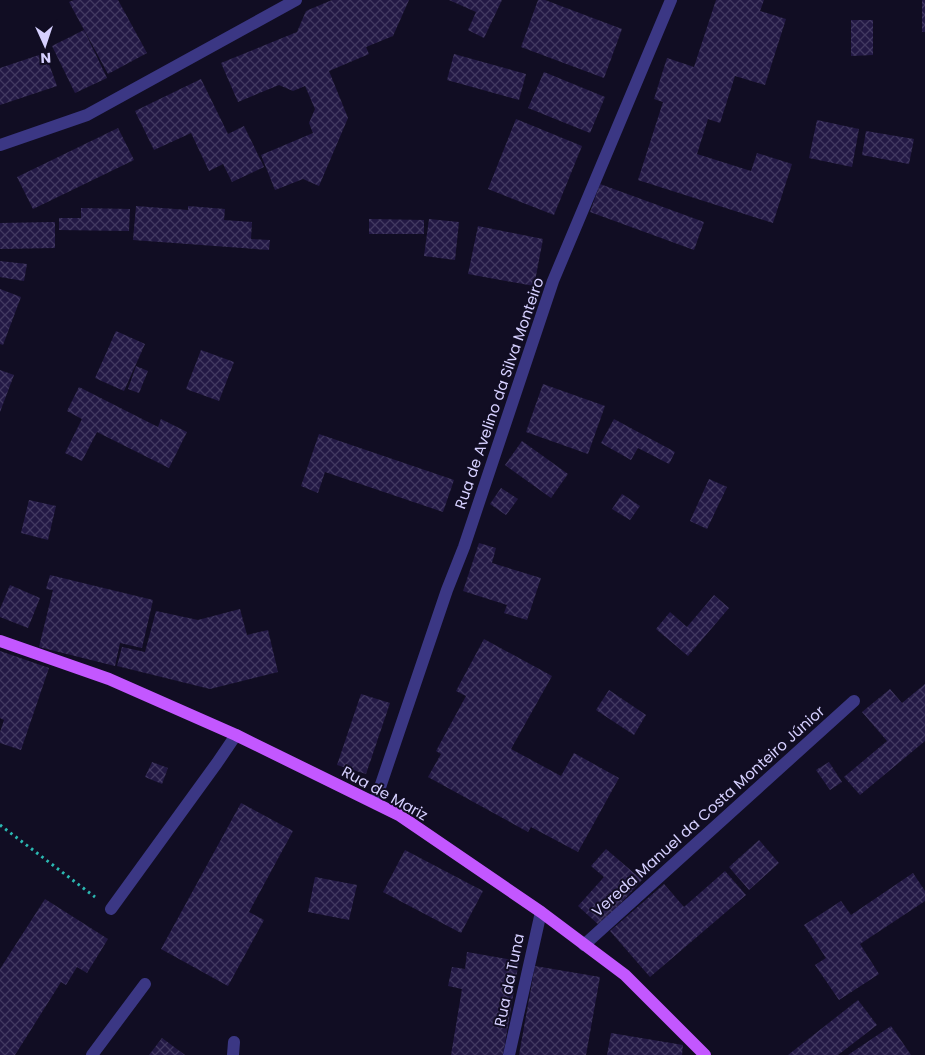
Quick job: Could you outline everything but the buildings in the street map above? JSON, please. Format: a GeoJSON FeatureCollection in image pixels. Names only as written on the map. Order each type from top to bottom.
{"type":"FeatureCollection","features":[{"type":"Feature","properties":{"kind":"main road","name":"Rua de Mariz"},"geometry":{"type":"LineString","coordinates":[[0,640],[109,679],[236,735],[399,816],[541,912],[626,975],[705,1055]]}},
{"type":"Feature","properties":{"kind":"street"},"geometry":{"type":"LineString","coordinates":[[0,145],[87,116],[296,0]]}},
{"type":"Feature","properties":{"kind":"street","name":"Rua de Avelino da Silva Monteiro"},"geometry":{"type":"LineString","coordinates":[[374,802],[447,590],[464,547],[553,281],[671,0]]}},
{"type":"Feature","properties":{"kind":"street","name":"Vereda Manuel da Costa Monteiro Júnior"},"geometry":{"type":"LineString","coordinates":[[584,945],[854,701]]}},
{"type":"Feature","properties":{"kind":"street"},"geometry":{"type":"LineString","coordinates":[[111,909],[236,735]]}},
{"type":"Feature","properties":{"kind":"street","name":"Rua da Tuna"},"geometry":{"type":"LineString","coordinates":[[510,1055],[541,912]]}},
{"type":"Feature","properties":{"kind":"street"},"geometry":{"type":"LineString","coordinates":[[92,1055],[145,984]]}},
{"type":"Feature","properties":{"kind":"street"},"geometry":{"type":"LineString","coordinates":[[233,1055],[234,1042]]}},
{"type":"Feature","properties":{"kind":"path"},"geometry":{"type":"LineString","coordinates":[[0,825],[111,909]]}}]}
